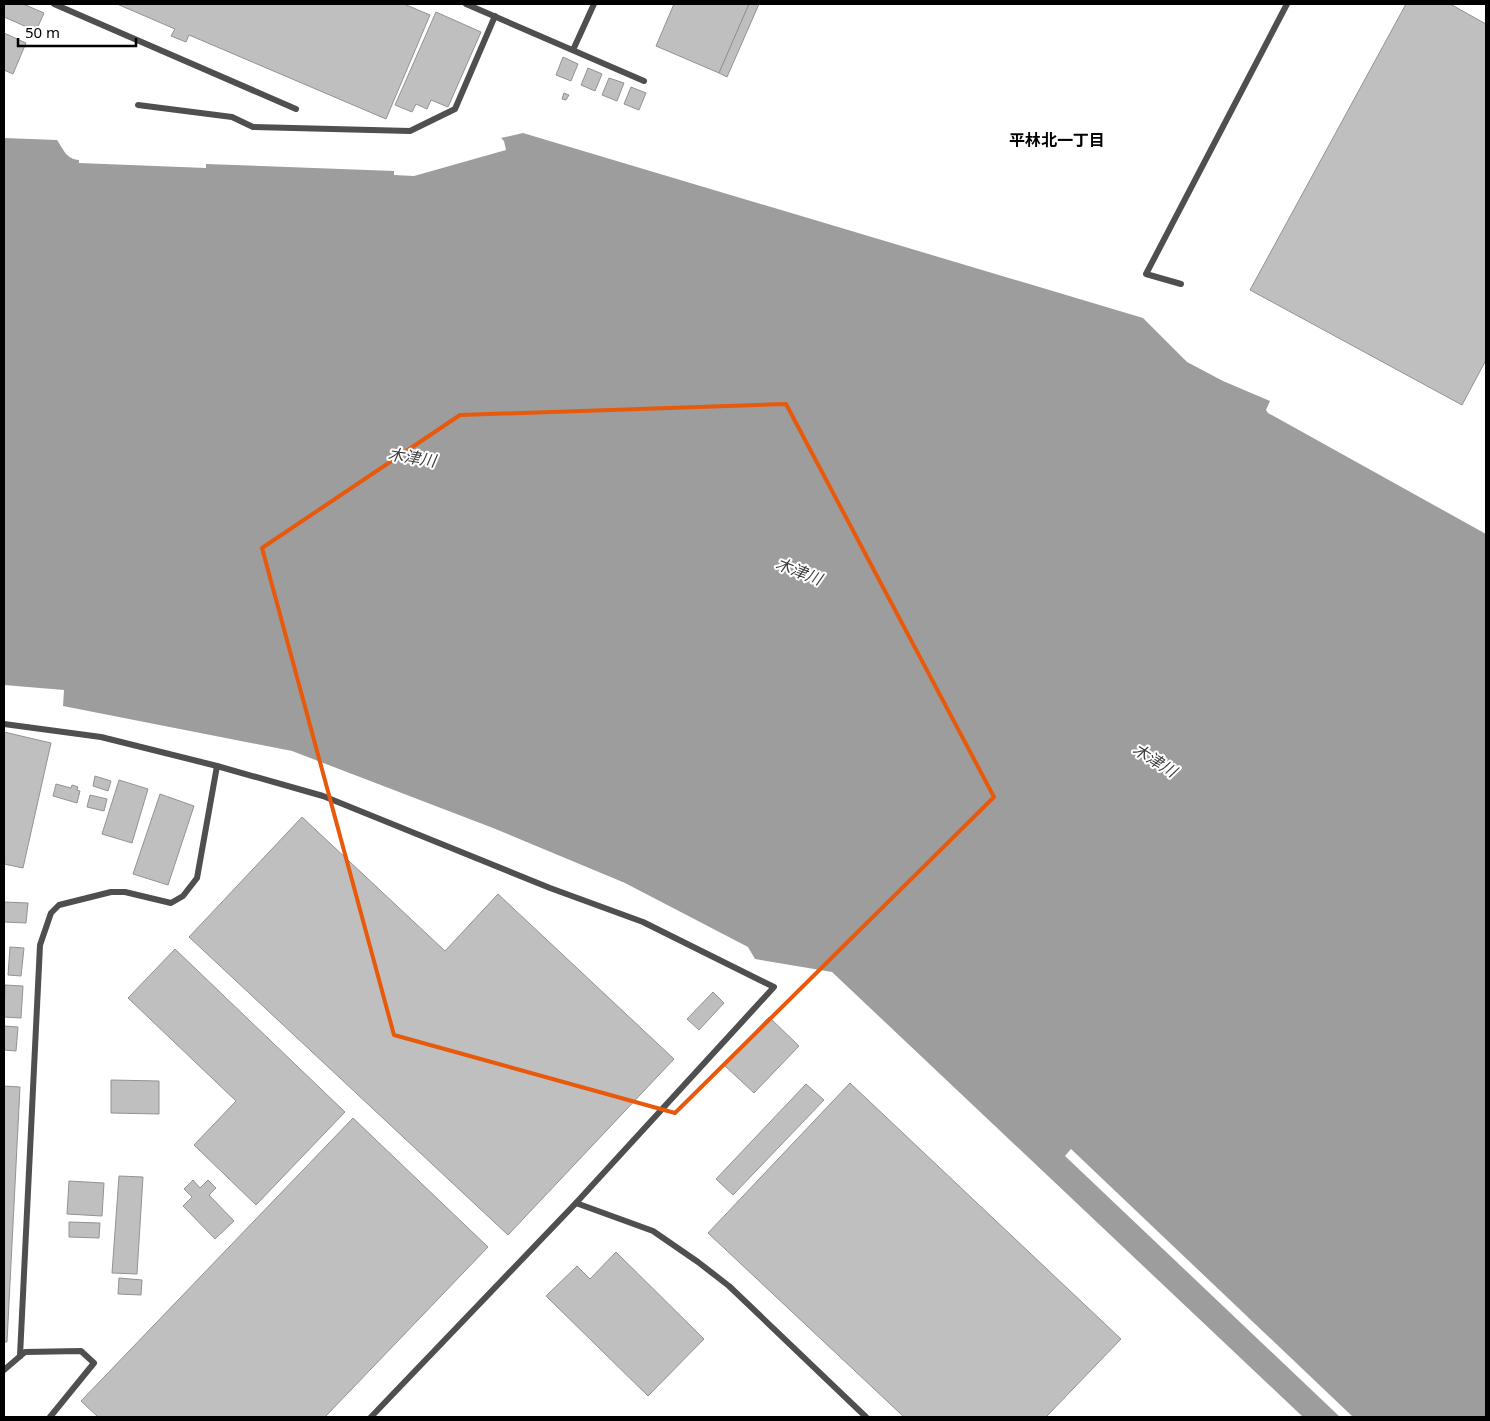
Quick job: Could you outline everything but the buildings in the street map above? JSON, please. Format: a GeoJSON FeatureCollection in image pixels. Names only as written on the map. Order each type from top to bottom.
{"type":"FeatureCollection","features":[{"type":"Feature","properties":{"kind":"lane"},"geometry":{"type":"LineString","coordinates":[[54,4],[296,109]]}},
{"type":"Feature","properties":{"kind":"lane"},"geometry":{"type":"LineString","coordinates":[[466,4],[644,81]]}},
{"type":"Feature","properties":{"kind":"lane"},"geometry":{"type":"LineString","coordinates":[[573,50],[594,4]]}},
{"type":"Feature","properties":{"kind":"lane"},"geometry":{"type":"LineString","coordinates":[[1181,284],[1146,274],[1287,4]]}},
{"type":"Feature","properties":{"kind":"lane"},"geometry":{"type":"LineString","coordinates":[[138,104],[232,118],[253,127],[410,131],[455,108],[495,16]]}},
{"type":"Feature","properties":{"kind":"lane"},"geometry":{"type":"LineString","coordinates":[[4,724],[100,737],[217,766],[324,796],[550,888],[643,922],[774,987],[576,1203],[371,1417]]}},
{"type":"Feature","properties":{"kind":"lane"},"geometry":{"type":"LineString","coordinates":[[20,1356],[40,945],[47,922],[51,913],[59,905],[111,892],[125,892],[170,903],[183,896],[197,878],[217,766]]}},
{"type":"Feature","properties":{"kind":"lane"},"geometry":{"type":"LineString","coordinates":[[576,1203],[654,1231],[698,1262],[729,1286],[866,1417]]}},
{"type":"Feature","properties":{"kind":"lane"},"geometry":{"type":"LineString","coordinates":[[4,1370],[25,1352],[81,1350],[94,1363],[50,1417]]}},
{"type":"Feature","properties":{"kind":"highlighted area"},"geometry":{"type":"Polygon","coordinates":[[[786,404],[994,797],[675,1113],[394,1035],[262,548],[460,415],[786,404]]]}},
{"type":"Feature","properties":{"kind":"water","name":"木津川"},"geometry":{"type":"Polygon","coordinates":[[[523,133],[1143,318],[1187,362],[1223,381],[1270,401],[1266,410],[1268,413],[1486,534],[1486,1417],[1303,1417],[832,972],[755,959],[748,947],[625,883],[493,828],[292,751],[63,706],[64,690],[4,685],[4,138],[57,140],[66,153],[71,158],[79,160],[79,163],[206,168],[206,164],[394,171],[394,175],[414,176],[506,150],[504,141],[501,138],[523,133]]]}},
{"type":"Feature","properties":{"kind":"pier"},"geometry":{"type":"Polygon","coordinates":[[[1071,1149],[1353,1417],[1340,1417],[1065,1156],[1071,1149]]]}},
{"type":"Feature","properties":{"kind":"district","name":"平林北一丁目"},"geometry":{"type":"Point","coordinates":[1057,140]}}]}
